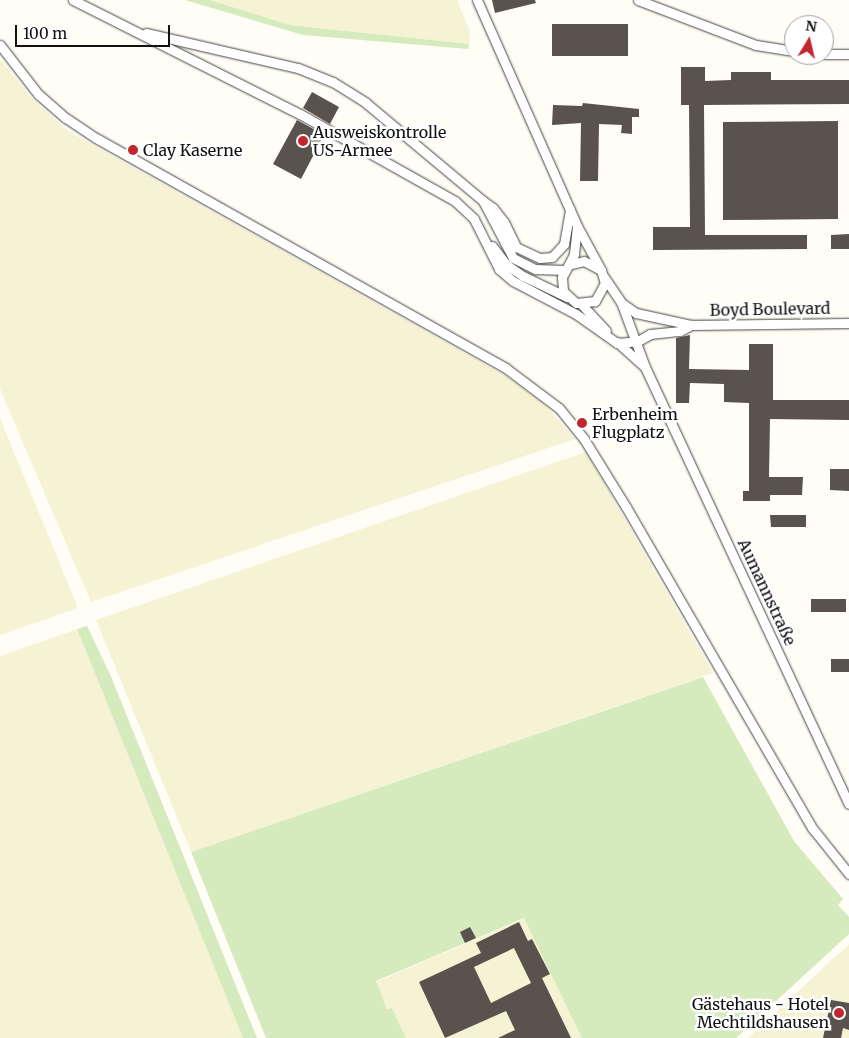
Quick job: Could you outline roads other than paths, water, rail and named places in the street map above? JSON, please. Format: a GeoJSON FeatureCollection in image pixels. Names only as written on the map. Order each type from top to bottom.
{"type":"FeatureCollection","features":[{"type":"Feature","properties":{"kind":"street"},"geometry":{"type":"LineString","coordinates":[[72,0],[328,128],[455,202],[474,219],[499,269],[513,281],[576,314],[617,343],[645,367]]}},
{"type":"Feature","properties":{"kind":"street"},"geometry":{"type":"LineString","coordinates":[[477,0],[577,226],[602,273],[621,302],[638,341],[645,367]]}},
{"type":"Feature","properties":{"kind":"street"},"geometry":{"type":"LineString","coordinates":[[638,0],[756,45],[784,50]]}},
{"type":"Feature","properties":{"kind":"street"},"geometry":{"type":"LineString","coordinates":[[133,30],[298,68],[333,82],[366,102],[493,208],[504,222],[516,247],[540,258],[552,257],[564,244],[570,210]]}},
{"type":"Feature","properties":{"kind":"street"},"geometry":{"type":"LineString","coordinates":[[0,45],[38,94],[66,118],[96,138],[507,369],[559,408],[584,439],[626,507],[813,829],[849,874]]}},
{"type":"Feature","properties":{"kind":"street"},"geometry":{"type":"LineString","coordinates":[[834,54],[849,54]]}},
{"type":"Feature","properties":{"kind":"street"},"geometry":{"type":"LineString","coordinates":[[483,201],[513,258],[536,269],[568,267],[584,261],[602,273]]}},
{"type":"Feature","properties":{"kind":"street"},"geometry":{"type":"LineString","coordinates":[[567,297],[561,284],[568,267],[577,226]]}},
{"type":"Feature","properties":{"kind":"street"},"geometry":{"type":"LineString","coordinates":[[484,236],[507,265],[582,304],[617,343]]}},
{"type":"Feature","properties":{"kind":"street"},"geometry":{"type":"LineString","coordinates":[[582,304],[600,296],[602,273]]}},
{"type":"Feature","properties":{"kind":"street","name":"Boyd Boulevard"},"geometry":{"type":"LineString","coordinates":[[621,302],[636,313],[691,325],[849,323]]}},
{"type":"Feature","properties":{"kind":"street","name":"Boyd Boulevard"},"geometry":{"type":"LineString","coordinates":[[617,343],[638,341],[650,334],[680,330],[691,325]]}},
{"type":"Feature","properties":{"kind":"street","name":"Aumannstraße"},"geometry":{"type":"LineString","coordinates":[[645,367],[849,804]]}},
{"type":"Feature","properties":{"kind":"place","name":"Ausweiskontrolle US-Armee"},"geometry":{"type":"Point","coordinates":[303,141]}},
{"type":"Feature","properties":{"kind":"place","name":"Clay Kaserne"},"geometry":{"type":"Point","coordinates":[133,150]}},
{"type":"Feature","properties":{"kind":"place","name":"Erbenheim Flugplatz"},"geometry":{"type":"Point","coordinates":[582,423]}},
{"type":"Feature","properties":{"kind":"place","name":"Gästehaus - Hotel Mechtildshausen"},"geometry":{"type":"Point","coordinates":[839,1013]}}]}
